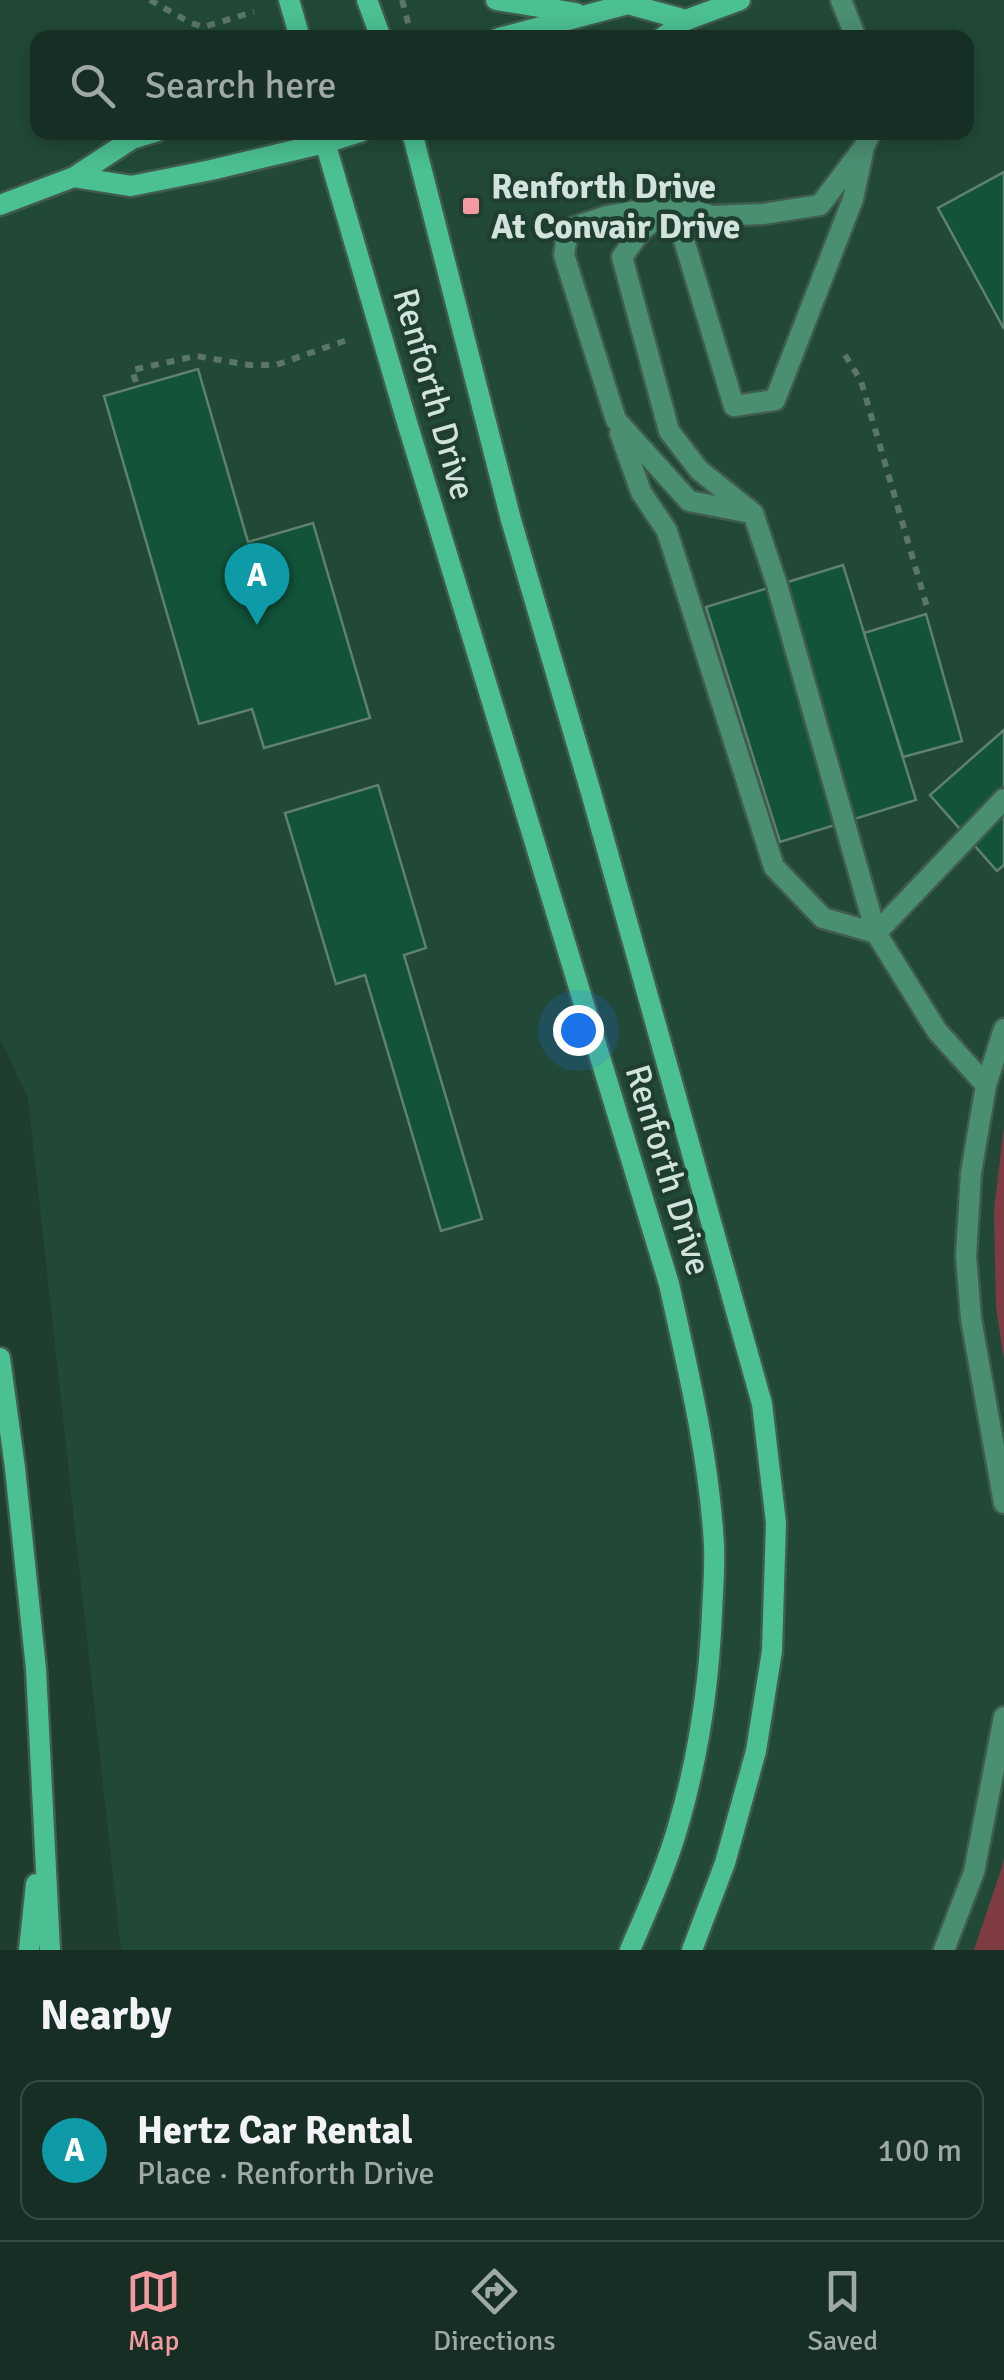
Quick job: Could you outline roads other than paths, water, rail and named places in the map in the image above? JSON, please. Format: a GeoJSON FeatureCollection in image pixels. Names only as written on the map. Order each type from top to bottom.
{"type":"FeatureCollection","features":[{"type":"Feature","properties":{"kind":"main road"},"geometry":{"type":"LineString","coordinates":[[290,0],[298,30]]}},
{"type":"Feature","properties":{"kind":"main road"},"geometry":{"type":"LineString","coordinates":[[367,0],[377,30]]}},
{"type":"Feature","properties":{"kind":"main road"},"geometry":{"type":"LineString","coordinates":[[496,0],[588,15]]}},
{"type":"Feature","properties":{"kind":"main road"},"geometry":{"type":"LineString","coordinates":[[673,30],[686,20],[740,0]]}},
{"type":"Feature","properties":{"kind":"main road"},"geometry":{"type":"LineString","coordinates":[[530,30],[628,4],[686,20]]}},
{"type":"Feature","properties":{"kind":"main road"},"geometry":{"type":"LineString","coordinates":[[0,204],[74,177],[130,140]]}},
{"type":"Feature","properties":{"kind":"main road"},"geometry":{"type":"LineString","coordinates":[[74,177],[131,186],[211,170],[317,140]]}},
{"type":"Feature","properties":{"kind":"main road","name":"Renforth Drive"},"geometry":{"type":"LineString","coordinates":[[325,140],[669,1284],[700,1421],[714,1547],[706,1703],[679,1824],[630,1950]]}},
{"type":"Feature","properties":{"kind":"main road","name":"Renforth Drive"},"geometry":{"type":"LineString","coordinates":[[414,140],[511,520],[762,1404],[776,1523],[772,1651],[756,1752],[725,1862],[692,1950]]}},
{"type":"Feature","properties":{"kind":"main road"},"geometry":{"type":"LineString","coordinates":[[0,1358],[36,1669],[50,1950]]}},
{"type":"Feature","properties":{"kind":"main road"},"geometry":{"type":"LineString","coordinates":[[30,1950],[43,1822]]}},
{"type":"Feature","properties":{"kind":"lane"},"geometry":{"type":"LineString","coordinates":[[841,0],[853,30]]}},
{"type":"Feature","properties":{"kind":"lane"},"geometry":{"type":"LineString","coordinates":[[673,204],[734,406],[775,400],[853,200],[868,140]]}},
{"type":"Feature","properties":{"kind":"lane"},"geometry":{"type":"LineString","coordinates":[[868,140],[820,204],[763,214],[712,216],[673,204],[607,216],[568,229],[564,255],[641,492],[667,531],[774,867],[823,918],[876,933]]}},
{"type":"Feature","properties":{"kind":"lane"},"geometry":{"type":"LineString","coordinates":[[673,204],[640,232],[622,257],[669,431],[699,470],[753,513],[876,933],[937,1030],[986,1085]]}},
{"type":"Feature","properties":{"kind":"lane"},"geometry":{"type":"LineString","coordinates":[[616,420],[689,501],[753,513]]}},
{"type":"Feature","properties":{"kind":"lane"},"geometry":{"type":"LineString","coordinates":[[876,933],[1004,799]]}},
{"type":"Feature","properties":{"kind":"lane"},"geometry":{"type":"LineString","coordinates":[[1004,1030],[986,1085],[971,1173],[966,1256],[970,1318],[1004,1503]]}},
{"type":"Feature","properties":{"kind":"lane"},"geometry":{"type":"LineString","coordinates":[[944,1950],[974,1872],[1004,1718]]}},
{"type":"Feature","properties":{"kind":"place","name":"Renforth Drive At Convair Drive"},"geometry":{"type":"Point","coordinates":[471,206]}},
{"type":"Feature","properties":{"kind":"place","name":"Hertz Car Rental"},"geometry":{"type":"Point","coordinates":[257,625]}}]}
